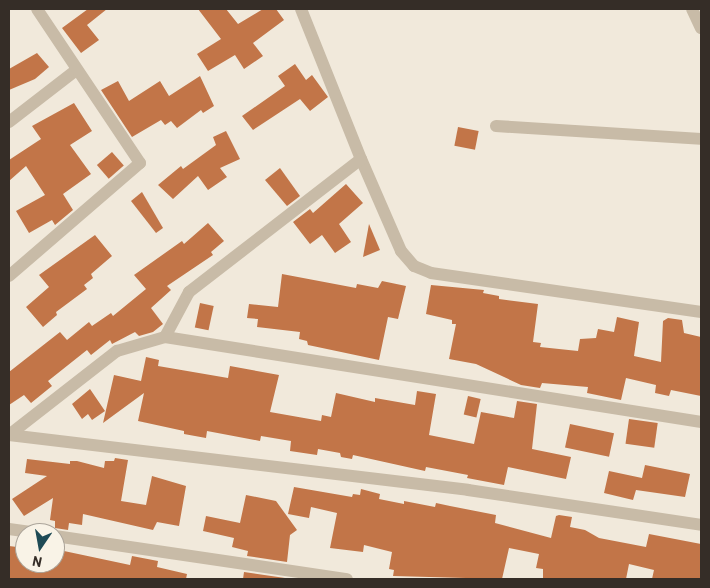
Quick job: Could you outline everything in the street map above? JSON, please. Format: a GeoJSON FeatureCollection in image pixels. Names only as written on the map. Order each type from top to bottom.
{"type":"FeatureCollection","features":[{"type":"Feature","properties":{"kind":"street"},"geometry":{"type":"LineString","coordinates":[[9,276],[140,163],[75,70],[36,9]]}},
{"type":"Feature","properties":{"kind":"street"},"geometry":{"type":"LineString","coordinates":[[301,9],[361,159],[401,251],[414,266],[431,273],[701,312]]}},
{"type":"Feature","properties":{"kind":"street"},"geometry":{"type":"LineString","coordinates":[[692,9],[701,28]]}},
{"type":"Feature","properties":{"kind":"street"},"geometry":{"type":"LineString","coordinates":[[9,122],[75,70]]}},
{"type":"Feature","properties":{"kind":"street"},"geometry":{"type":"LineString","coordinates":[[496,126],[701,139]]}},
{"type":"Feature","properties":{"kind":"street"},"geometry":{"type":"LineString","coordinates":[[166,337],[189,292],[361,159]]}},
{"type":"Feature","properties":{"kind":"street"},"geometry":{"type":"LineString","coordinates":[[9,435],[118,351],[166,337],[701,422]]}},
{"type":"Feature","properties":{"kind":"street"},"geometry":{"type":"LineString","coordinates":[[9,435],[468,490],[701,525]]}},
{"type":"Feature","properties":{"kind":"street"},"geometry":{"type":"LineString","coordinates":[[65,537],[347,579]]}},
{"type":"Feature","properties":{"kind":"building"},"geometry":{"type":"Polygon","coordinates":[[[88,9],[107,9],[87,25],[99,40],[81,53],[62,28],[88,9]]]}},
{"type":"Feature","properties":{"kind":"building"},"geometry":{"type":"Polygon","coordinates":[[[198,9],[226,9],[238,24],[263,9],[276,9],[284,20],[253,43],[263,56],[244,69],[235,55],[208,71],[197,54],[221,39],[198,9]]]}},
{"type":"Feature","properties":{"kind":"building"},"geometry":{"type":"Polygon","coordinates":[[[37,53],[49,67],[35,79],[9,90],[9,69],[37,53]]]}},
{"type":"Feature","properties":{"kind":"building"},"geometry":{"type":"Polygon","coordinates":[[[295,64],[306,80],[312,75],[328,97],[310,111],[300,99],[253,130],[242,116],[285,86],[278,76],[295,64]]]}},
{"type":"Feature","properties":{"kind":"building"},"geometry":{"type":"Polygon","coordinates":[[[200,76],[214,106],[203,113],[201,110],[177,128],[171,121],[165,125],[161,120],[132,137],[101,90],[118,81],[129,101],[160,81],[169,96],[200,76]]]}},
{"type":"Feature","properties":{"kind":"building"},"geometry":{"type":"Polygon","coordinates":[[[74,103],[92,131],[70,145],[91,174],[63,194],[73,210],[55,225],[52,220],[29,233],[16,211],[45,195],[26,166],[9,181],[9,160],[41,139],[32,126],[74,103]]]}},
{"type":"Feature","properties":{"kind":"building"},"geometry":{"type":"Polygon","coordinates":[[[458,127],[479,131],[475,150],[454,146],[458,127]]]}},
{"type":"Feature","properties":{"kind":"building"},"geometry":{"type":"Polygon","coordinates":[[[226,131],[240,159],[220,168],[227,177],[208,190],[198,176],[173,199],[158,185],[181,166],[183,169],[216,145],[213,137],[226,131]]]}},
{"type":"Feature","properties":{"kind":"building"},"geometry":{"type":"Polygon","coordinates":[[[112,152],[124,166],[109,179],[97,165],[112,152]]]}},
{"type":"Feature","properties":{"kind":"building"},"geometry":{"type":"Polygon","coordinates":[[[280,168],[300,196],[287,206],[265,180],[280,168]]]}},
{"type":"Feature","properties":{"kind":"building"},"geometry":{"type":"Polygon","coordinates":[[[346,184],[363,203],[339,224],[351,242],[335,253],[322,235],[310,244],[293,222],[310,209],[313,213],[346,184]]]}},
{"type":"Feature","properties":{"kind":"building"},"geometry":{"type":"Polygon","coordinates":[[[142,192],[163,228],[156,233],[131,201],[142,192]]]}},
{"type":"Feature","properties":{"kind":"building"},"geometry":{"type":"Polygon","coordinates":[[[208,223],[224,241],[211,252],[213,255],[167,286],[171,290],[151,308],[163,324],[153,332],[139,336],[135,332],[112,344],[110,340],[91,355],[87,350],[48,381],[52,386],[31,403],[24,395],[9,405],[9,372],[60,332],[67,340],[89,322],[92,326],[111,313],[113,316],[146,289],[134,275],[182,241],[184,244],[208,223]]]}},
{"type":"Feature","properties":{"kind":"building"},"geometry":{"type":"Polygon","coordinates":[[[369,224],[380,250],[363,257],[369,224]]]}},
{"type":"Feature","properties":{"kind":"building"},"geometry":{"type":"Polygon","coordinates":[[[95,235],[112,256],[91,274],[93,278],[84,285],[87,289],[56,312],[57,315],[43,327],[26,307],[49,287],[39,275],[95,235]]]}},
{"type":"Feature","properties":{"kind":"building"},"geometry":{"type":"Polygon","coordinates":[[[282,274],[356,288],[357,284],[378,288],[382,281],[406,286],[398,319],[388,317],[379,360],[308,345],[307,341],[299,339],[300,332],[257,327],[258,319],[247,318],[249,304],[278,307],[282,274]]]}},
{"type":"Feature","properties":{"kind":"building"},"geometry":{"type":"Polygon","coordinates":[[[431,285],[484,290],[483,293],[499,296],[499,299],[538,304],[533,342],[541,343],[540,347],[578,351],[580,339],[596,338],[598,329],[614,332],[617,317],[639,322],[634,356],[661,362],[663,321],[668,318],[682,320],[684,333],[701,337],[701,396],[671,390],[669,396],[655,393],[656,385],[626,378],[621,400],[587,393],[588,387],[542,383],[540,388],[521,385],[476,364],[449,359],[456,324],[452,324],[452,320],[426,314],[431,285]]]}},
{"type":"Feature","properties":{"kind":"building"},"geometry":{"type":"Polygon","coordinates":[[[200,303],[214,306],[208,330],[195,327],[200,303]]]}},
{"type":"Feature","properties":{"kind":"building"},"geometry":{"type":"Polygon","coordinates":[[[146,357],[159,360],[158,366],[228,378],[230,366],[279,375],[270,412],[321,421],[322,415],[331,417],[336,393],[375,402],[375,398],[415,405],[417,391],[436,394],[429,435],[474,444],[481,412],[514,418],[517,401],[537,404],[532,449],[571,457],[566,479],[508,467],[504,485],[467,478],[468,475],[426,467],[425,471],[353,455],[352,459],[341,457],[340,453],[318,449],[317,455],[290,451],[291,441],[261,436],[260,441],[207,431],[206,438],[184,434],[184,431],[138,421],[144,393],[103,423],[114,375],[141,381],[146,357]]]}},
{"type":"Feature","properties":{"kind":"building"},"geometry":{"type":"Polygon","coordinates":[[[90,389],[105,411],[92,420],[88,414],[82,419],[72,404],[90,389]]]}},
{"type":"Feature","properties":{"kind":"building"},"geometry":{"type":"Polygon","coordinates":[[[468,396],[481,399],[476,417],[464,415],[468,396]]]}},
{"type":"Feature","properties":{"kind":"building"},"geometry":{"type":"Polygon","coordinates":[[[629,419],[658,423],[654,448],[626,444],[629,419]]]}},
{"type":"Feature","properties":{"kind":"building"},"geometry":{"type":"Polygon","coordinates":[[[570,424],[614,433],[609,457],[565,447],[570,424]]]}},
{"type":"Feature","properties":{"kind":"building"},"geometry":{"type":"Polygon","coordinates":[[[115,458],[128,460],[121,501],[146,505],[152,476],[186,486],[179,526],[157,522],[153,530],[83,514],[82,525],[69,523],[68,530],[65,530],[65,523],[55,523],[55,521],[50,520],[53,498],[24,516],[12,499],[47,476],[25,473],[27,459],[70,464],[70,461],[77,461],[104,468],[105,461],[114,461],[115,458]]]}},
{"type":"Feature","properties":{"kind":"building"},"geometry":{"type":"Polygon","coordinates":[[[645,465],[690,474],[685,497],[636,490],[633,500],[604,493],[609,471],[642,478],[645,465]]]}},
{"type":"Feature","properties":{"kind":"building"},"geometry":{"type":"Polygon","coordinates":[[[294,487],[352,497],[353,494],[360,495],[361,489],[380,494],[379,499],[404,504],[404,501],[435,507],[436,503],[496,515],[495,523],[551,538],[556,516],[559,515],[572,517],[570,527],[585,530],[599,538],[646,547],[649,534],[701,544],[701,579],[652,579],[654,570],[629,564],[626,579],[543,579],[543,569],[536,568],[539,554],[509,548],[502,579],[393,576],[394,570],[389,569],[392,552],[364,545],[363,552],[330,548],[337,513],[311,507],[309,518],[288,514],[294,487]]]}},
{"type":"Feature","properties":{"kind":"building"},"geometry":{"type":"Polygon","coordinates":[[[246,495],[276,501],[297,530],[290,535],[287,562],[247,556],[248,551],[232,547],[234,538],[203,531],[206,516],[240,523],[246,495]]]}},
{"type":"Feature","properties":{"kind":"building"},"geometry":{"type":"Polygon","coordinates":[[[9,546],[15,547],[15,573],[65,573],[65,551],[130,565],[132,556],[158,561],[157,567],[187,574],[186,579],[9,578],[9,546]]]}},
{"type":"Feature","properties":{"kind":"building"},"geometry":{"type":"Polygon","coordinates":[[[244,572],[285,578],[243,579],[244,572]]]}}]}
